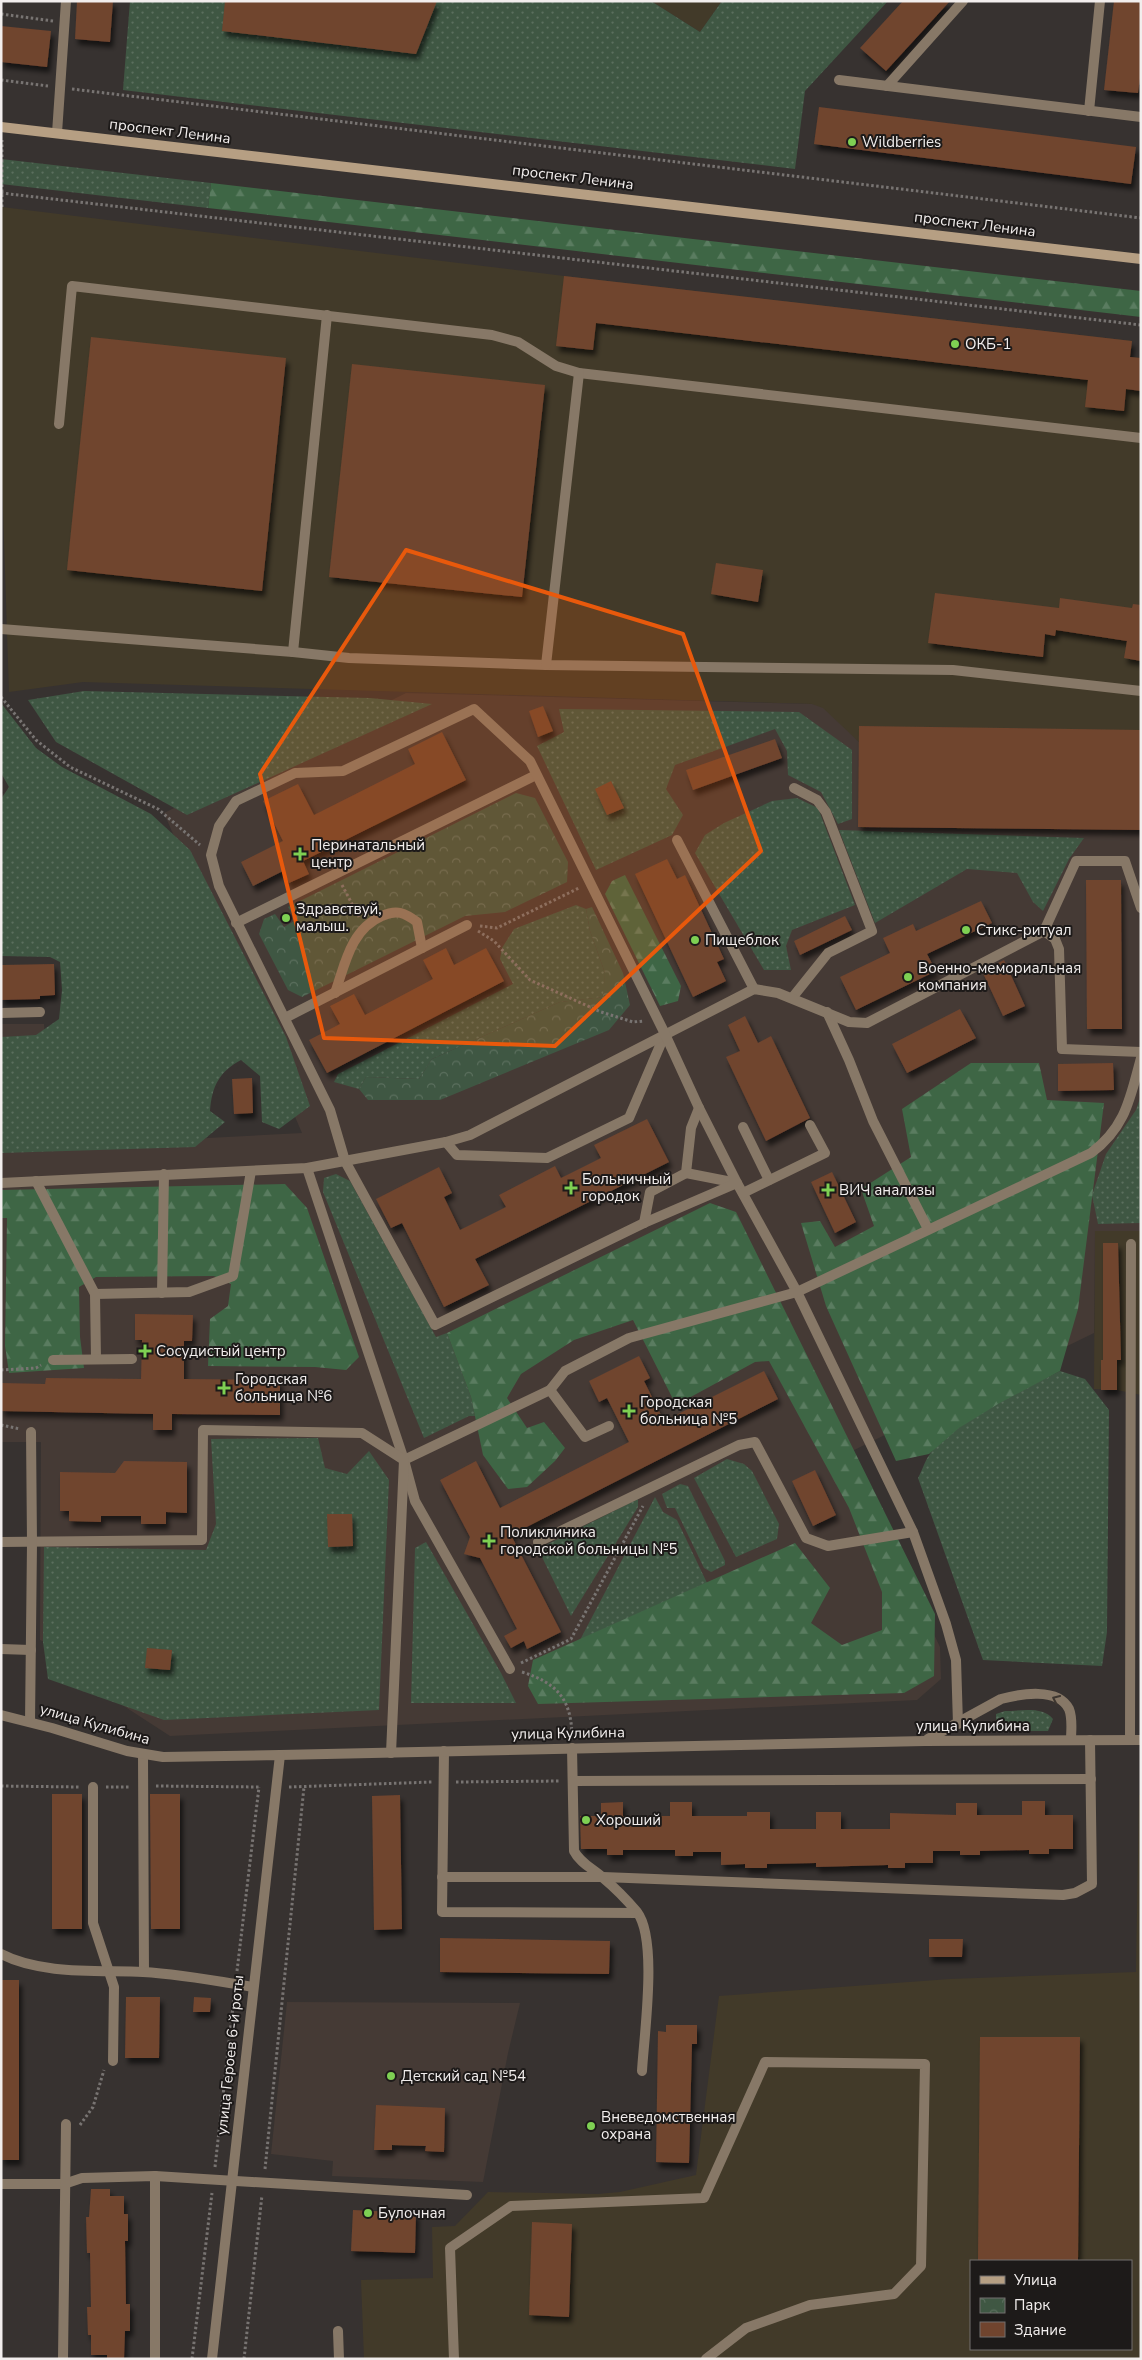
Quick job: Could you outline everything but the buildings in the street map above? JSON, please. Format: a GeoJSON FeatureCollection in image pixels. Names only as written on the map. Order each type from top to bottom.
{"type":"FeatureCollection","features":[{"type":"Feature","properties":{"kind":"main road","name":"проспект Ленина"},"geometry":{"type":"LineString","coordinates":[[2,127],[1141,258]]}},
{"type":"Feature","properties":{"kind":"street"},"geometry":{"type":"LineString","coordinates":[[58,133],[66,1]]}},
{"type":"Feature","properties":{"kind":"street"},"geometry":{"type":"LineString","coordinates":[[887,86],[963,1]]}},
{"type":"Feature","properties":{"kind":"street"},"geometry":{"type":"LineString","coordinates":[[1089,111],[1100,1]]}},
{"type":"Feature","properties":{"kind":"street"},"geometry":{"type":"LineString","coordinates":[[839,80],[1141,117]]}},
{"type":"Feature","properties":{"kind":"street"},"geometry":{"type":"LineString","coordinates":[[58,424],[72,286],[492,335],[518,342],[556,366],[579,373],[1141,438]]}},
{"type":"Feature","properties":{"kind":"street"},"geometry":{"type":"LineString","coordinates":[[293,652],[327,316]]}},
{"type":"Feature","properties":{"kind":"street"},"geometry":{"type":"LineString","coordinates":[[546,665],[579,373]]}},
{"type":"Feature","properties":{"kind":"street"},"geometry":{"type":"LineString","coordinates":[[1,629],[349,658],[546,665],[953,670],[1141,691]]}},
{"type":"Feature","properties":{"kind":"street"},"geometry":{"type":"LineString","coordinates":[[737,1184],[644,1223],[435,1325],[345,1161],[330,1110],[219,886],[212,855],[219,826],[236,801],[295,773],[343,771],[474,708],[530,761],[589,884],[665,1034],[699,1108],[737,1184],[797,1292],[913,1532],[946,1624],[956,1660],[958,1724]]}},
{"type":"Feature","properties":{"kind":"street"},"geometry":{"type":"LineString","coordinates":[[236,923],[536,775]]}},
{"type":"Feature","properties":{"kind":"street"},"geometry":{"type":"LineString","coordinates":[[792,998],[828,954],[872,930],[826,812],[817,800],[794,788]]}},
{"type":"Feature","properties":{"kind":"street"},"geometry":{"type":"LineString","coordinates":[[677,840],[754,989]]}},
{"type":"Feature","properties":{"kind":"street"},"geometry":{"type":"LineString","coordinates":[[1,1182],[307,1168],[446,1142],[470,1135],[754,989],[778,993],[849,1022],[867,1023],[1044,931],[1076,861],[1125,861],[1141,908]]}},
{"type":"Feature","properties":{"kind":"street"},"geometry":{"type":"LineString","coordinates":[[334,993],[352,944],[363,926],[391,912],[404,912],[417,922],[422,948]]}},
{"type":"Feature","properties":{"kind":"street"},"geometry":{"type":"LineString","coordinates":[[285,1018],[467,924]]}},
{"type":"Feature","properties":{"kind":"street"},"geometry":{"type":"LineString","coordinates":[[1044,931],[1054,939],[1059,949],[1062,1049],[1141,1052]]}},
{"type":"Feature","properties":{"kind":"street"},"geometry":{"type":"LineString","coordinates":[[1,1012],[40,1012]]}},
{"type":"Feature","properties":{"kind":"street"},"geometry":{"type":"LineString","coordinates":[[827,1012],[849,1060],[873,1121],[928,1229]]}},
{"type":"Feature","properties":{"kind":"street"},"geometry":{"type":"LineString","coordinates":[[446,1142],[457,1156],[547,1158],[629,1118],[665,1034]]}},
{"type":"Feature","properties":{"kind":"street"},"geometry":{"type":"LineString","coordinates":[[404,1460],[550,1390],[566,1371],[629,1338],[797,1292],[1091,1153],[1115,1132],[1124,1115],[1141,1058]]}},
{"type":"Feature","properties":{"kind":"street"},"geometry":{"type":"LineString","coordinates":[[686,1173],[691,1128],[699,1108]]}},
{"type":"Feature","properties":{"kind":"street"},"geometry":{"type":"LineString","coordinates":[[743,1193],[826,1153],[810,1125]]}},
{"type":"Feature","properties":{"kind":"street"},"geometry":{"type":"LineString","coordinates":[[743,1127],[769,1180]]}},
{"type":"Feature","properties":{"kind":"street"},"geometry":{"type":"LineString","coordinates":[[307,1168],[404,1460],[415,1501],[510,1669]]}},
{"type":"Feature","properties":{"kind":"street"},"geometry":{"type":"LineString","coordinates":[[95,1294],[189,1292],[233,1276],[251,1171]]}},
{"type":"Feature","properties":{"kind":"street"},"geometry":{"type":"LineString","coordinates":[[644,1223],[650,1192],[686,1173],[737,1184]]}},
{"type":"Feature","properties":{"kind":"street"},"geometry":{"type":"LineString","coordinates":[[162,1292],[164,1174]]}},
{"type":"Feature","properties":{"kind":"street"},"geometry":{"type":"LineString","coordinates":[[36,1181],[95,1294],[96,1359]]}},
{"type":"Feature","properties":{"kind":"street"},"geometry":{"type":"LineString","coordinates":[[1130,1740],[1131,1244]]}},
{"type":"Feature","properties":{"kind":"street"},"geometry":{"type":"LineString","coordinates":[[53,1360],[132,1359]]}},
{"type":"Feature","properties":{"kind":"street"},"geometry":{"type":"LineString","coordinates":[[550,1390],[585,1437],[609,1426]]}},
{"type":"Feature","properties":{"kind":"street"},"geometry":{"type":"LineString","coordinates":[[1,1542],[202,1540],[203,1430],[362,1433],[404,1460]]}},
{"type":"Feature","properties":{"kind":"street"},"geometry":{"type":"LineString","coordinates":[[30,1722],[31,1432]]}},
{"type":"Feature","properties":{"kind":"street"},"geometry":{"type":"LineString","coordinates":[[538,1542],[739,1444],[755,1442],[806,1538],[828,1546],[913,1532]]}},
{"type":"Feature","properties":{"kind":"street"},"geometry":{"type":"LineString","coordinates":[[391,1753],[404,1460]]}},
{"type":"Feature","properties":{"kind":"street"},"geometry":{"type":"LineString","coordinates":[[1,1649],[31,1650]]}},
{"type":"Feature","properties":{"kind":"street"},"geometry":{"type":"LineString","coordinates":[[925,1741],[1001,1699],[1024,1695],[1054,1696],[1062,1700],[1068,1708],[1071,1722],[1071,1740]]}},
{"type":"Feature","properties":{"kind":"street","name":"улица Кулибина"},"geometry":{"type":"LineString","coordinates":[[1,1715],[143,1754],[179,1758],[925,1741],[1141,1740]]}},
{"type":"Feature","properties":{"kind":"street"},"geometry":{"type":"LineString","coordinates":[[442,1877],[603,1877],[1069,1894],[1092,1884],[1090,1740]]}},
{"type":"Feature","properties":{"kind":"street"},"geometry":{"type":"LineString","coordinates":[[572,1748],[574,1851],[578,1858],[603,1877],[638,1913],[646,1934],[648,1955],[642,2070]]}},
{"type":"Feature","properties":{"kind":"street"},"geometry":{"type":"LineString","coordinates":[[444,1751],[442,1912],[638,1913]]}},
{"type":"Feature","properties":{"kind":"street"},"geometry":{"type":"LineString","coordinates":[[143,1754],[144,1972]]}},
{"type":"Feature","properties":{"kind":"street","name":"улица Героев 6-й роты"},"geometry":{"type":"LineString","coordinates":[[212,2359],[280,1755]]}},
{"type":"Feature","properties":{"kind":"street"},"geometry":{"type":"LineString","coordinates":[[573,1781],[1091,1779]]}},
{"type":"Feature","properties":{"kind":"street"},"geometry":{"type":"LineString","coordinates":[[93,1787],[93,1923],[114,1986],[113,2061]]}},
{"type":"Feature","properties":{"kind":"street"},"geometry":{"type":"LineString","coordinates":[[1,1954],[18,1962],[109,1972],[144,1972],[253,1986]]}},
{"type":"Feature","properties":{"kind":"street"},"geometry":{"type":"LineString","coordinates":[[454,2359],[450,2248],[511,2206],[704,2198],[766,2062],[925,2064],[921,2266],[894,2294],[810,2305],[746,2328],[706,2359]]}},
{"type":"Feature","properties":{"kind":"street"},"geometry":{"type":"LineString","coordinates":[[63,2359],[66,2124]]}},
{"type":"Feature","properties":{"kind":"street"},"geometry":{"type":"LineString","coordinates":[[1,2184],[64,2184],[82,2178],[155,2176],[467,2195]]}},
{"type":"Feature","properties":{"kind":"street"},"geometry":{"type":"LineString","coordinates":[[155,2176],[155,2359]]}},
{"type":"Feature","properties":{"kind":"street"},"geometry":{"type":"LineString","coordinates":[[338,2331],[339,2359]]}},
{"type":"Feature","properties":{"kind":"path"},"geometry":{"type":"LineString","coordinates":[[1,14],[65,22]]}},
{"type":"Feature","properties":{"kind":"path"},"geometry":{"type":"LineString","coordinates":[[1,80],[1141,218]]}},
{"type":"Feature","properties":{"kind":"path"},"geometry":{"type":"LineString","coordinates":[[2,127],[2,207]]}},
{"type":"Feature","properties":{"kind":"path"},"geometry":{"type":"LineString","coordinates":[[1,193],[1141,325]]}},
{"type":"Feature","properties":{"kind":"path"},"geometry":{"type":"LineString","coordinates":[[1,697],[36,740],[70,767],[158,809],[212,855]]}},
{"type":"Feature","properties":{"kind":"path"},"geometry":{"type":"LineString","coordinates":[[336,873],[363,926]]}},
{"type":"Feature","properties":{"kind":"path"},"geometry":{"type":"LineString","coordinates":[[467,924],[497,928],[589,884]]}},
{"type":"Feature","properties":{"kind":"path"},"geometry":{"type":"LineString","coordinates":[[467,924],[494,941],[530,980],[601,1012],[633,1022],[658,1020]]}},
{"type":"Feature","properties":{"kind":"path"},"geometry":{"type":"LineString","coordinates":[[1,1370],[36,1368],[53,1360]]}},
{"type":"Feature","properties":{"kind":"path"},"geometry":{"type":"LineString","coordinates":[[510,1669],[570,1639],[655,1485]]}},
{"type":"Feature","properties":{"kind":"path"},"geometry":{"type":"LineString","coordinates":[[510,1669],[536,1677],[561,1693],[571,1716],[572,1748]]}},
{"type":"Feature","properties":{"kind":"path"},"geometry":{"type":"LineString","coordinates":[[192,2359],[259,1787]]}},
{"type":"Feature","properties":{"kind":"path"},"geometry":{"type":"LineString","coordinates":[[244,2359],[304,1787]]}},
{"type":"Feature","properties":{"kind":"path"},"geometry":{"type":"LineString","coordinates":[[66,2139],[89,2114],[93,2107],[103,2070],[113,2061]]}},
{"type":"Feature","properties":{"kind":"highlighted area"},"geometry":{"type":"Polygon","coordinates":[[[406,550],[683,634],[761,851],[555,1046],[324,1038],[260,774],[406,550]]]}},
{"type":"Feature","properties":{"kind":"shaded area"},"geometry":{"type":"Polygon","coordinates":[[[651,1],[722,1],[700,32],[651,1]]]}},
{"type":"Feature","properties":{"kind":"shaded area"},"geometry":{"type":"Polygon","coordinates":[[[2,207],[564,276],[1132,341],[1130,357],[1141,358],[1141,830],[858,827],[859,742],[812,704],[83,682],[9,692],[1,449],[2,207]]]}},
{"type":"Feature","properties":{"kind":"shaded area","name":"Больничный городок"},"geometry":{"type":"Polygon","coordinates":[[[406,693],[812,704],[823,708],[859,742],[858,826],[1141,830],[1141,1231],[1095,1231],[1094,1333],[848,1453],[940,1647],[941,1679],[917,1700],[170,1736],[76,1675],[74,1655],[40,1640],[41,1442],[1,1442],[1,1024],[44,1024],[53,1146],[302,1133],[164,813],[406,693]]]}},
{"type":"Feature","properties":{"kind":"shaded area"},"geometry":{"type":"Polygon","coordinates":[[[1095,1231],[1141,1231],[1141,1395],[1117,1390],[1094,1389],[1095,1231]]]}},
{"type":"Feature","properties":{"kind":"shaded area"},"geometry":{"type":"Polygon","coordinates":[[[1139,1795],[1141,1795],[1141,2359],[364,2359],[361,2280],[433,2278],[432,2227],[455,2226],[488,2192],[598,2194],[620,2192],[696,2175],[719,1996],[950,1979],[1136,1972],[1139,1795]]]}},
{"type":"Feature","properties":{"kind":"shaded area","name":"Детский сад №54"},"geometry":{"type":"Polygon","coordinates":[[[287,2002],[520,2003],[508,2053],[483,2182],[332,2176],[333,2161],[271,2154],[287,2002]]]}},
{"type":"Feature","properties":{"kind":"green space"},"geometry":{"type":"Polygon","coordinates":[[[130,1],[651,1],[700,32],[722,1],[888,1],[805,91],[795,169],[123,90],[130,1]]]}},
{"type":"Feature","properties":{"kind":"green space"},"geometry":{"type":"Polygon","coordinates":[[[1,159],[211,183],[208,208],[1,184],[1,159]]]}},
{"type":"Feature","properties":{"kind":"green space"},"geometry":{"type":"Polygon","coordinates":[[[211,183],[1141,291],[1141,317],[208,208],[211,183]]]}},
{"type":"Feature","properties":{"kind":"green space"},"geometry":{"type":"Polygon","coordinates":[[[84,691],[370,698],[432,704],[187,815],[56,742],[28,700],[84,691]]]}},
{"type":"Feature","properties":{"kind":"green space"},"geometry":{"type":"Polygon","coordinates":[[[1,703],[36,748],[62,767],[151,814],[190,850],[286,1037],[310,1106],[279,1129],[262,1122],[260,1076],[241,1060],[222,1075],[213,1094],[210,1111],[225,1122],[195,1147],[1,1153],[1,1037],[36,1035],[59,1019],[62,990],[60,962],[50,957],[1,956],[1,799],[9,787],[1,773],[1,703]]]}},
{"type":"Feature","properties":{"kind":"green space"},"geometry":{"type":"Polygon","coordinates":[[[559,709],[799,712],[852,750],[852,819],[838,824],[821,792],[788,775],[787,751],[775,729],[675,765],[666,789],[683,815],[672,835],[596,870],[537,746],[564,732],[559,709]]]}},
{"type":"Feature","properties":{"kind":"green space"},"geometry":{"type":"Polygon","coordinates":[[[516,793],[535,798],[568,862],[567,882],[505,912],[465,916],[302,997],[288,990],[259,934],[264,919],[275,914],[284,927],[296,920],[288,907],[516,793]]]}},
{"type":"Feature","properties":{"kind":"green space"},"geometry":{"type":"Polygon","coordinates":[[[797,798],[818,808],[855,905],[792,930],[786,946],[791,970],[764,970],[695,853],[705,835],[724,823],[772,801],[797,798]]]}},
{"type":"Feature","properties":{"kind":"green space"},"geometry":{"type":"Polygon","coordinates":[[[839,830],[1084,838],[1069,859],[1043,911],[1033,902],[1017,873],[967,869],[875,923],[839,830]]]}},
{"type":"Feature","properties":{"kind":"green space"},"geometry":{"type":"Polygon","coordinates":[[[625,875],[681,986],[678,1001],[660,1006],[605,894],[612,881],[625,875]]]}},
{"type":"Feature","properties":{"kind":"green space"},"geometry":{"type":"Polygon","coordinates":[[[576,905],[586,909],[590,931],[605,973],[604,997],[560,1002],[432,1059],[419,1079],[366,1077],[359,1089],[334,1082],[338,1074],[513,984],[500,959],[502,948],[514,929],[576,905]]]}},
{"type":"Feature","properties":{"kind":"green space"},"geometry":{"type":"Polygon","coordinates":[[[592,907],[623,973],[630,1005],[609,1030],[440,1100],[368,1100],[359,1089],[366,1077],[419,1079],[432,1059],[560,1002],[603,997],[605,973],[590,931],[586,909],[592,907]]]}},
{"type":"Feature","properties":{"kind":"green space"},"geometry":{"type":"Polygon","coordinates":[[[971,1063],[1039,1063],[1047,1100],[1104,1103],[1078,1309],[1060,1371],[998,1404],[959,1428],[929,1454],[896,1461],[826,1306],[801,1223],[820,1221],[835,1247],[874,1226],[861,1189],[911,1157],[902,1109],[971,1063]]]}},
{"type":"Feature","properties":{"kind":"green space"},"geometry":{"type":"Polygon","coordinates":[[[1141,1095],[1141,1223],[1098,1224],[1092,1195],[1106,1154],[1136,1110],[1141,1095]]]}},
{"type":"Feature","properties":{"kind":"green space"},"geometry":{"type":"Polygon","coordinates":[[[336,1174],[350,1181],[436,1337],[447,1333],[471,1397],[475,1416],[469,1416],[424,1438],[323,1192],[324,1178],[336,1174]]]}},
{"type":"Feature","properties":{"kind":"green space"},"geometry":{"type":"Polygon","coordinates":[[[285,1184],[307,1208],[359,1357],[346,1370],[315,1367],[208,1366],[210,1319],[228,1306],[231,1284],[214,1276],[96,1277],[79,1287],[80,1337],[84,1368],[9,1373],[5,1346],[7,1218],[1,1218],[1,1190],[285,1184]]]}},
{"type":"Feature","properties":{"kind":"green space"},"geometry":{"type":"Polygon","coordinates":[[[710,1203],[736,1212],[935,1614],[934,1676],[904,1693],[538,1704],[528,1686],[533,1660],[795,1543],[830,1588],[811,1623],[842,1645],[882,1630],[882,1592],[849,1508],[769,1361],[755,1362],[676,1405],[633,1320],[574,1340],[521,1374],[507,1398],[527,1428],[544,1422],[565,1448],[555,1461],[527,1487],[508,1489],[483,1455],[471,1397],[447,1333],[710,1203]]]}},
{"type":"Feature","properties":{"kind":"green space"},"geometry":{"type":"Polygon","coordinates":[[[1060,1371],[1085,1379],[1109,1410],[1107,1632],[1102,1666],[983,1660],[918,1478],[930,1454],[956,1430],[1009,1397],[1060,1371]]]}},
{"type":"Feature","properties":{"kind":"green space"},"geometry":{"type":"Polygon","coordinates":[[[318,1438],[325,1468],[347,1474],[369,1451],[389,1480],[379,1710],[164,1720],[48,1679],[43,1642],[44,1547],[206,1550],[216,1524],[211,1439],[318,1438]]]}},
{"type":"Feature","properties":{"kind":"green space"},"geometry":{"type":"Polygon","coordinates":[[[727,1459],[744,1464],[752,1471],[779,1524],[777,1539],[736,1557],[694,1478],[727,1459]]]}},
{"type":"Feature","properties":{"kind":"green space"},"geometry":{"type":"Polygon","coordinates":[[[680,1484],[688,1486],[725,1561],[725,1565],[711,1572],[704,1568],[675,1508],[667,1508],[662,1494],[680,1484]]]}},
{"type":"Feature","properties":{"kind":"green space"},"geometry":{"type":"Polygon","coordinates":[[[655,1497],[663,1512],[677,1520],[707,1583],[580,1640],[655,1497]]]}},
{"type":"Feature","properties":{"kind":"green space"},"geometry":{"type":"Polygon","coordinates":[[[638,1499],[638,1507],[571,1616],[538,1549],[638,1499]]]}},
{"type":"Feature","properties":{"kind":"green space"},"geometry":{"type":"Polygon","coordinates":[[[426,1542],[501,1673],[516,1703],[411,1703],[415,1548],[426,1542]]]}},
{"type":"Feature","properties":{"kind":"green space"},"geometry":{"type":"Polygon","coordinates":[[[1025,1710],[1044,1712],[1053,1719],[1048,1731],[996,1731],[996,1714],[1005,1711],[1025,1710]]]}},
{"type":"Feature","properties":{"kind":"place","name":"Wildberries"},"geometry":{"type":"Point","coordinates":[852,142]}},
{"type":"Feature","properties":{"kind":"place","name":"ОКБ-1"},"geometry":{"type":"Point","coordinates":[955,344]}},
{"type":"Feature","properties":{"kind":"place","name":"Перинатальный центр"},"geometry":{"type":"Point","coordinates":[300,854]}},
{"type":"Feature","properties":{"kind":"place","name":"Здравствуй, малыш."},"geometry":{"type":"Point","coordinates":[286,918]}},
{"type":"Feature","properties":{"kind":"place","name":"Стикс-ритуал"},"geometry":{"type":"Point","coordinates":[966,930]}},
{"type":"Feature","properties":{"kind":"place","name":"Пищеблок"},"geometry":{"type":"Point","coordinates":[695,940]}},
{"type":"Feature","properties":{"kind":"place","name":"Военно-мемориальная компания"},"geometry":{"type":"Point","coordinates":[908,977]}},
{"type":"Feature","properties":{"kind":"place","name":"Больничный городок"},"geometry":{"type":"Point","coordinates":[571,1188]}},
{"type":"Feature","properties":{"kind":"place","name":"ВИЧ анализы"},"geometry":{"type":"Point","coordinates":[828,1190]}},
{"type":"Feature","properties":{"kind":"place","name":"Сосудистый центр"},"geometry":{"type":"Point","coordinates":[145,1351]}},
{"type":"Feature","properties":{"kind":"place","name":"Городская больница №6"},"geometry":{"type":"Point","coordinates":[224,1388]}},
{"type":"Feature","properties":{"kind":"place","name":"Городская больница №5"},"geometry":{"type":"Point","coordinates":[629,1411]}},
{"type":"Feature","properties":{"kind":"place","name":"Поликлиника городской больницы №5"},"geometry":{"type":"Point","coordinates":[489,1541]}},
{"type":"Feature","properties":{"kind":"place","name":"Хороший"},"geometry":{"type":"Point","coordinates":[586,1820]}},
{"type":"Feature","properties":{"kind":"place","name":"Детский сад №54"},"geometry":{"type":"Point","coordinates":[391,2076]}},
{"type":"Feature","properties":{"kind":"place","name":"Вневедомственная охрана"},"geometry":{"type":"Point","coordinates":[591,2126]}},
{"type":"Feature","properties":{"kind":"place","name":"Булочная"},"geometry":{"type":"Point","coordinates":[368,2213]}}]}
